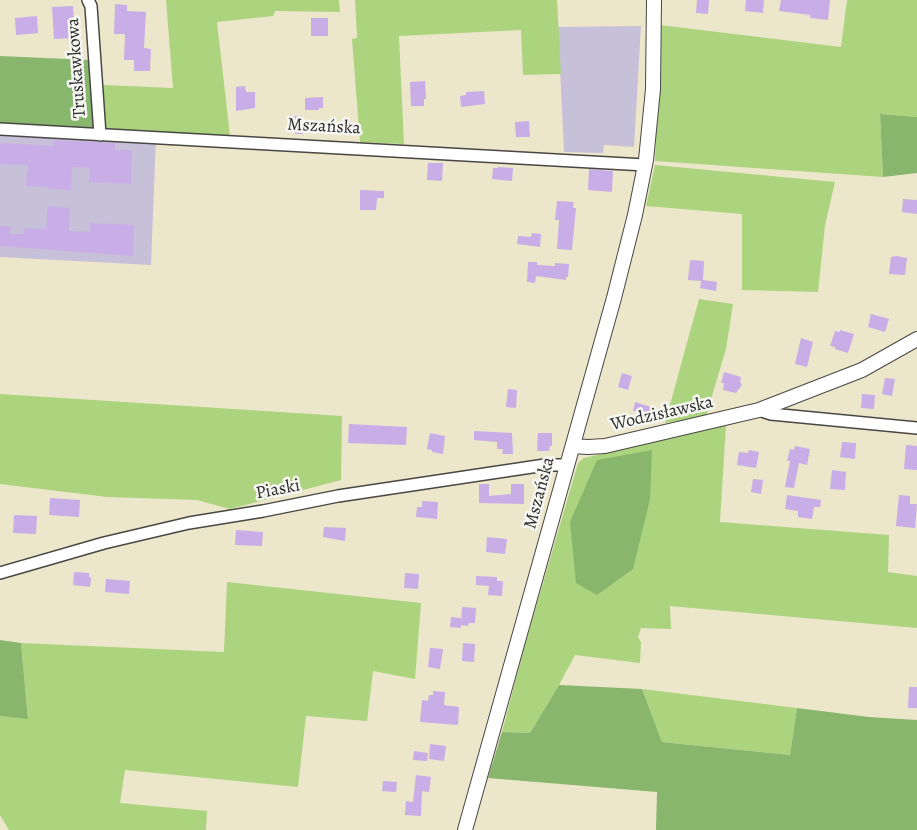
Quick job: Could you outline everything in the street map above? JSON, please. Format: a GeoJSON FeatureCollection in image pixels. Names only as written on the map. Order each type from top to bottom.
{"type":"FeatureCollection","features":[{"type":"Feature","properties":{"kind":"street","name":"Truskawkowa"},"geometry":{"type":"LineString","coordinates":[[88,0],[91,6],[100,135]]}},
{"type":"Feature","properties":{"kind":"street","name":"Mszańska"},"geometry":{"type":"LineString","coordinates":[[465,830],[568,465],[628,244],[646,165],[653,89],[654,0]]}},
{"type":"Feature","properties":{"kind":"street","name":"Mszańska"},"geometry":{"type":"LineString","coordinates":[[0,128],[646,165]]}},
{"type":"Feature","properties":{"kind":"street","name":"Wodzisławska"},"geometry":{"type":"LineString","coordinates":[[573,446],[605,446],[759,410],[862,370],[917,339]]}},
{"type":"Feature","properties":{"kind":"street","name":"Wodzisławska"},"geometry":{"type":"LineString","coordinates":[[759,410],[771,414],[917,428]]}},
{"type":"Feature","properties":{"kind":"street","name":"Piaski"},"geometry":{"type":"LineString","coordinates":[[0,573],[104,543],[189,523],[348,495],[545,465],[568,465]]}},
{"type":"Feature","properties":{"kind":"shaded area"},"geometry":{"type":"Polygon","coordinates":[[[641,26],[634,147],[604,145],[603,153],[564,152],[558,27],[641,26]]]}},
{"type":"Feature","properties":{"kind":"shaded area"},"geometry":{"type":"Polygon","coordinates":[[[0,129],[156,137],[151,265],[0,257],[0,129]]]}},
{"type":"Feature","properties":{"kind":"green space"},"geometry":{"type":"Polygon","coordinates":[[[166,0],[339,0],[340,12],[275,11],[273,16],[217,22],[230,136],[106,129],[103,85],[173,88],[166,0]]]}},
{"type":"Feature","properties":{"kind":"green space"},"geometry":{"type":"Polygon","coordinates":[[[355,0],[557,0],[561,74],[523,75],[521,30],[399,36],[404,144],[360,142],[352,39],[357,38],[355,0]]]}},
{"type":"Feature","properties":{"kind":"green space"},"geometry":{"type":"Polygon","coordinates":[[[847,0],[917,0],[917,117],[880,114],[883,177],[655,161],[660,25],[841,47],[847,0]]]}},
{"type":"Feature","properties":{"kind":"green space"},"geometry":{"type":"Polygon","coordinates":[[[0,56],[91,60],[96,131],[0,125],[0,56]]]}},
{"type":"Feature","properties":{"kind":"green space"},"geometry":{"type":"Polygon","coordinates":[[[880,114],[917,117],[917,173],[883,177],[880,114]]]}},
{"type":"Feature","properties":{"kind":"green space"},"geometry":{"type":"Polygon","coordinates":[[[655,165],[835,182],[825,225],[818,292],[742,290],[742,214],[646,206],[655,165]]]}},
{"type":"Feature","properties":{"kind":"green space"},"geometry":{"type":"Polygon","coordinates":[[[699,299],[733,304],[726,349],[706,416],[665,423],[699,299]]]}},
{"type":"Feature","properties":{"kind":"green space"},"geometry":{"type":"Polygon","coordinates":[[[0,394],[342,416],[341,480],[230,509],[197,500],[107,497],[0,484],[0,394]]]}},
{"type":"Feature","properties":{"kind":"green space"},"geometry":{"type":"Polygon","coordinates":[[[726,425],[720,522],[889,535],[888,572],[917,576],[917,628],[670,606],[671,629],[641,628],[638,637],[641,642],[640,663],[575,655],[530,733],[502,732],[524,648],[578,463],[584,458],[726,425]]]}},
{"type":"Feature","properties":{"kind":"green space"},"geometry":{"type":"Polygon","coordinates":[[[652,450],[650,499],[633,569],[597,595],[576,583],[570,522],[597,460],[652,450]]]}},
{"type":"Feature","properties":{"kind":"green space"},"geometry":{"type":"Polygon","coordinates":[[[227,582],[421,603],[415,679],[373,671],[367,721],[306,716],[298,787],[125,770],[120,803],[207,811],[206,830],[9,830],[0,815],[0,716],[28,718],[21,643],[224,652],[227,582]]]}},
{"type":"Feature","properties":{"kind":"green space"},"geometry":{"type":"Polygon","coordinates":[[[0,640],[21,643],[28,719],[0,716],[0,640]]]}},
{"type":"Feature","properties":{"kind":"green space"},"geometry":{"type":"Polygon","coordinates":[[[559,685],[642,689],[662,742],[790,755],[797,708],[869,717],[917,720],[917,830],[656,830],[657,792],[488,778],[502,732],[530,733],[559,685]]]}},
{"type":"Feature","properties":{"kind":"green space"},"geometry":{"type":"Polygon","coordinates":[[[642,689],[797,708],[790,755],[662,742],[642,689]]]}},
{"type":"Feature","properties":{"kind":"building"},"geometry":{"type":"Polygon","coordinates":[[[697,0],[709,0],[708,14],[696,13],[697,0]]]}},
{"type":"Feature","properties":{"kind":"building"},"geometry":{"type":"Polygon","coordinates":[[[746,0],[764,0],[763,13],[745,11],[746,0]]]}},
{"type":"Feature","properties":{"kind":"building"},"geometry":{"type":"Polygon","coordinates":[[[781,0],[830,0],[828,20],[810,18],[810,15],[779,11],[781,0]]]}},
{"type":"Feature","properties":{"kind":"building"},"geometry":{"type":"Polygon","coordinates":[[[115,4],[127,5],[127,11],[146,12],[144,48],[151,49],[150,71],[134,71],[134,60],[124,60],[125,34],[114,34],[115,4]]]}},
{"type":"Feature","properties":{"kind":"building"},"geometry":{"type":"Polygon","coordinates":[[[73,6],[75,38],[54,39],[52,7],[73,6]]]}},
{"type":"Feature","properties":{"kind":"building"},"geometry":{"type":"Polygon","coordinates":[[[37,16],[38,33],[16,35],[15,18],[37,16]]]}},
{"type":"Feature","properties":{"kind":"building"},"geometry":{"type":"Polygon","coordinates":[[[311,18],[328,18],[328,36],[311,36],[311,18]]]}},
{"type":"Feature","properties":{"kind":"building"},"geometry":{"type":"Polygon","coordinates":[[[425,81],[426,99],[424,99],[424,106],[411,106],[410,82],[425,81]]]}},
{"type":"Feature","properties":{"kind":"building"},"geometry":{"type":"Polygon","coordinates":[[[245,86],[246,92],[255,92],[255,108],[236,111],[236,87],[245,86]]]}},
{"type":"Feature","properties":{"kind":"building"},"geometry":{"type":"Polygon","coordinates":[[[484,91],[485,104],[461,107],[460,96],[466,95],[466,92],[484,91]]]}},
{"type":"Feature","properties":{"kind":"building"},"geometry":{"type":"Polygon","coordinates":[[[323,97],[323,108],[319,108],[319,110],[305,110],[305,98],[323,97]]]}},
{"type":"Feature","properties":{"kind":"building"},"geometry":{"type":"Polygon","coordinates":[[[294,116],[303,116],[303,134],[295,134],[294,116]]]}},
{"type":"Feature","properties":{"kind":"building"},"geometry":{"type":"Polygon","coordinates":[[[529,121],[530,137],[516,137],[515,122],[529,121]]]}},
{"type":"Feature","properties":{"kind":"building"},"geometry":{"type":"Polygon","coordinates":[[[54,140],[115,143],[115,150],[132,150],[131,184],[89,182],[90,168],[72,167],[71,190],[26,186],[28,165],[0,164],[0,143],[53,146],[54,140]]]}},
{"type":"Feature","properties":{"kind":"building"},"geometry":{"type":"Polygon","coordinates":[[[428,163],[443,163],[442,181],[427,180],[428,163]]]}},
{"type":"Feature","properties":{"kind":"building"},"geometry":{"type":"Polygon","coordinates":[[[493,168],[513,168],[512,181],[492,179],[493,168]]]}},
{"type":"Feature","properties":{"kind":"building"},"geometry":{"type":"Polygon","coordinates":[[[589,169],[613,171],[612,192],[588,190],[589,169]]]}},
{"type":"Feature","properties":{"kind":"building"},"geometry":{"type":"Polygon","coordinates":[[[360,190],[384,191],[384,198],[377,198],[376,210],[360,210],[360,190]]]}},
{"type":"Feature","properties":{"kind":"building"},"geometry":{"type":"Polygon","coordinates":[[[903,199],[917,200],[917,214],[902,212],[903,199]]]}},
{"type":"Feature","properties":{"kind":"building"},"geometry":{"type":"Polygon","coordinates":[[[557,201],[574,202],[573,208],[576,208],[572,250],[557,249],[559,220],[555,220],[557,201]]]}},
{"type":"Feature","properties":{"kind":"building"},"geometry":{"type":"Polygon","coordinates":[[[48,206],[70,208],[69,231],[90,232],[90,223],[134,225],[133,256],[0,246],[0,226],[11,227],[10,234],[24,234],[24,228],[46,229],[48,206]]]}},
{"type":"Feature","properties":{"kind":"building"},"geometry":{"type":"Polygon","coordinates":[[[532,233],[541,234],[540,247],[517,244],[518,236],[531,237],[532,233]]]}},
{"type":"Feature","properties":{"kind":"building"},"geometry":{"type":"Polygon","coordinates":[[[891,257],[907,258],[905,275],[889,274],[891,257]]]}},
{"type":"Feature","properties":{"kind":"building"},"geometry":{"type":"Polygon","coordinates":[[[690,260],[704,261],[703,280],[717,282],[716,291],[700,288],[701,281],[688,280],[690,260]]]}},
{"type":"Feature","properties":{"kind":"building"},"geometry":{"type":"Polygon","coordinates":[[[528,262],[537,262],[537,265],[555,266],[555,263],[569,264],[568,277],[566,277],[566,280],[536,276],[535,283],[527,282],[528,262]]]}},
{"type":"Feature","properties":{"kind":"building"},"geometry":{"type":"Polygon","coordinates":[[[871,314],[889,319],[885,332],[868,327],[871,314]]]}},
{"type":"Feature","properties":{"kind":"building"},"geometry":{"type":"Polygon","coordinates":[[[840,330],[854,334],[848,353],[830,346],[835,331],[840,332],[840,330]]]}},
{"type":"Feature","properties":{"kind":"building"},"geometry":{"type":"Polygon","coordinates":[[[801,338],[813,342],[807,367],[795,364],[801,338]]]}},
{"type":"Feature","properties":{"kind":"building"},"geometry":{"type":"Polygon","coordinates":[[[724,372],[741,377],[740,382],[742,385],[736,393],[723,390],[724,383],[721,383],[724,372]]]}},
{"type":"Feature","properties":{"kind":"building"},"geometry":{"type":"Polygon","coordinates":[[[622,373],[632,376],[628,390],[618,387],[622,373]]]}},
{"type":"Feature","properties":{"kind":"building"},"geometry":{"type":"Polygon","coordinates":[[[885,378],[895,379],[892,396],[882,394],[885,378]]]}},
{"type":"Feature","properties":{"kind":"building"},"geometry":{"type":"Polygon","coordinates":[[[508,389],[517,390],[516,408],[506,407],[508,389]]]}},
{"type":"Feature","properties":{"kind":"building"},"geometry":{"type":"Polygon","coordinates":[[[862,394],[875,395],[874,409],[861,408],[862,394]]]}},
{"type":"Feature","properties":{"kind":"building"},"geometry":{"type":"Polygon","coordinates":[[[635,402],[651,407],[649,415],[633,411],[635,402]]]}},
{"type":"Feature","properties":{"kind":"building"},"geometry":{"type":"Polygon","coordinates":[[[349,424],[407,427],[406,445],[348,443],[349,424]]]}},
{"type":"Feature","properties":{"kind":"building"},"geometry":{"type":"Polygon","coordinates":[[[474,431],[512,433],[513,454],[502,454],[503,449],[497,449],[497,442],[474,440],[474,431]]]}},
{"type":"Feature","properties":{"kind":"building"},"geometry":{"type":"Polygon","coordinates":[[[430,433],[445,436],[443,454],[427,449],[430,433]]]}},
{"type":"Feature","properties":{"kind":"building"},"geometry":{"type":"Polygon","coordinates":[[[538,433],[552,433],[552,446],[550,446],[549,451],[537,451],[538,433]]]}},
{"type":"Feature","properties":{"kind":"building"},"geometry":{"type":"Polygon","coordinates":[[[842,442],[856,443],[855,459],[840,457],[842,442]]]}},
{"type":"Feature","properties":{"kind":"building"},"geometry":{"type":"Polygon","coordinates":[[[906,445],[917,446],[917,470],[904,469],[906,445]]]}},
{"type":"Feature","properties":{"kind":"building"},"geometry":{"type":"Polygon","coordinates":[[[795,446],[810,449],[807,465],[799,463],[794,488],[785,487],[790,461],[787,461],[790,449],[794,450],[795,446]]]}},
{"type":"Feature","properties":{"kind":"building"},"geometry":{"type":"Polygon","coordinates":[[[749,450],[759,452],[756,468],[737,465],[739,452],[748,453],[749,450]]]}},
{"type":"Feature","properties":{"kind":"building"},"geometry":{"type":"Polygon","coordinates":[[[832,470],[846,472],[845,490],[830,489],[832,470]]]}},
{"type":"Feature","properties":{"kind":"building"},"geometry":{"type":"Polygon","coordinates":[[[753,479],[763,480],[761,494],[751,492],[753,479]]]}},
{"type":"Feature","properties":{"kind":"building"},"geometry":{"type":"Polygon","coordinates":[[[479,484],[489,484],[489,496],[511,494],[511,484],[524,484],[524,504],[479,503],[479,484]]]}},
{"type":"Feature","properties":{"kind":"building"},"geometry":{"type":"Polygon","coordinates":[[[787,495],[821,500],[820,507],[814,507],[812,519],[798,517],[798,511],[785,509],[787,495]]]}},
{"type":"Feature","properties":{"kind":"building"},"geometry":{"type":"Polygon","coordinates":[[[899,495],[910,496],[910,504],[917,504],[915,528],[896,526],[899,495]]]}},
{"type":"Feature","properties":{"kind":"building"},"geometry":{"type":"Polygon","coordinates":[[[50,498],[80,500],[79,517],[49,515],[50,498]]]}},
{"type":"Feature","properties":{"kind":"building"},"geometry":{"type":"Polygon","coordinates":[[[422,501],[438,502],[437,519],[416,517],[417,507],[422,507],[422,501]]]}},
{"type":"Feature","properties":{"kind":"building"},"geometry":{"type":"Polygon","coordinates":[[[14,515],[37,516],[36,534],[13,533],[14,515]]]}},
{"type":"Feature","properties":{"kind":"building"},"geometry":{"type":"Polygon","coordinates":[[[324,527],[346,528],[345,541],[323,537],[324,527]]]}},
{"type":"Feature","properties":{"kind":"building"},"geometry":{"type":"Polygon","coordinates":[[[236,530],[263,532],[262,546],[235,545],[236,530]]]}},
{"type":"Feature","properties":{"kind":"building"},"geometry":{"type":"Polygon","coordinates":[[[487,537],[507,539],[505,554],[486,552],[487,537]]]}},
{"type":"Feature","properties":{"kind":"building"},"geometry":{"type":"Polygon","coordinates":[[[74,572],[89,573],[91,578],[90,587],[73,585],[74,572]]]}},
{"type":"Feature","properties":{"kind":"building"},"geometry":{"type":"Polygon","coordinates":[[[405,573],[419,574],[418,589],[404,588],[405,573]]]}},
{"type":"Feature","properties":{"kind":"building"},"geometry":{"type":"Polygon","coordinates":[[[476,576],[497,577],[497,581],[503,581],[502,596],[488,595],[489,586],[476,585],[476,576]]]}},
{"type":"Feature","properties":{"kind":"building"},"geometry":{"type":"Polygon","coordinates":[[[106,579],[130,581],[129,594],[105,592],[106,579]]]}},
{"type":"Feature","properties":{"kind":"building"},"geometry":{"type":"Polygon","coordinates":[[[462,607],[476,608],[475,623],[469,623],[468,626],[461,625],[462,607]]]}},
{"type":"Feature","properties":{"kind":"building"},"geometry":{"type":"Polygon","coordinates":[[[451,617],[461,618],[461,628],[450,627],[451,617]]]}},
{"type":"Feature","properties":{"kind":"building"},"geometry":{"type":"Polygon","coordinates":[[[463,643],[475,644],[474,662],[462,661],[463,643]]]}},
{"type":"Feature","properties":{"kind":"building"},"geometry":{"type":"Polygon","coordinates":[[[430,648],[443,649],[440,669],[428,667],[430,648]]]}},
{"type":"Feature","properties":{"kind":"building"},"geometry":{"type":"Polygon","coordinates":[[[909,687],[917,687],[917,708],[908,708],[909,687]]]}},
{"type":"Feature","properties":{"kind":"building"},"geometry":{"type":"Polygon","coordinates":[[[433,691],[445,692],[444,705],[459,707],[458,725],[420,722],[422,700],[428,701],[429,695],[433,695],[433,691]]]}},
{"type":"Feature","properties":{"kind":"building"},"geometry":{"type":"Polygon","coordinates":[[[430,744],[446,746],[444,761],[429,759],[430,744]]]}},
{"type":"Feature","properties":{"kind":"building"},"geometry":{"type":"Polygon","coordinates":[[[414,751],[428,753],[427,761],[413,760],[414,751]]]}},
{"type":"Feature","properties":{"kind":"building"},"geometry":{"type":"Polygon","coordinates":[[[416,775],[431,777],[429,792],[422,791],[421,816],[405,815],[406,801],[413,802],[416,775]]]}},
{"type":"Feature","properties":{"kind":"building"},"geometry":{"type":"Polygon","coordinates":[[[383,781],[397,782],[396,792],[382,791],[383,781]]]}}]}
